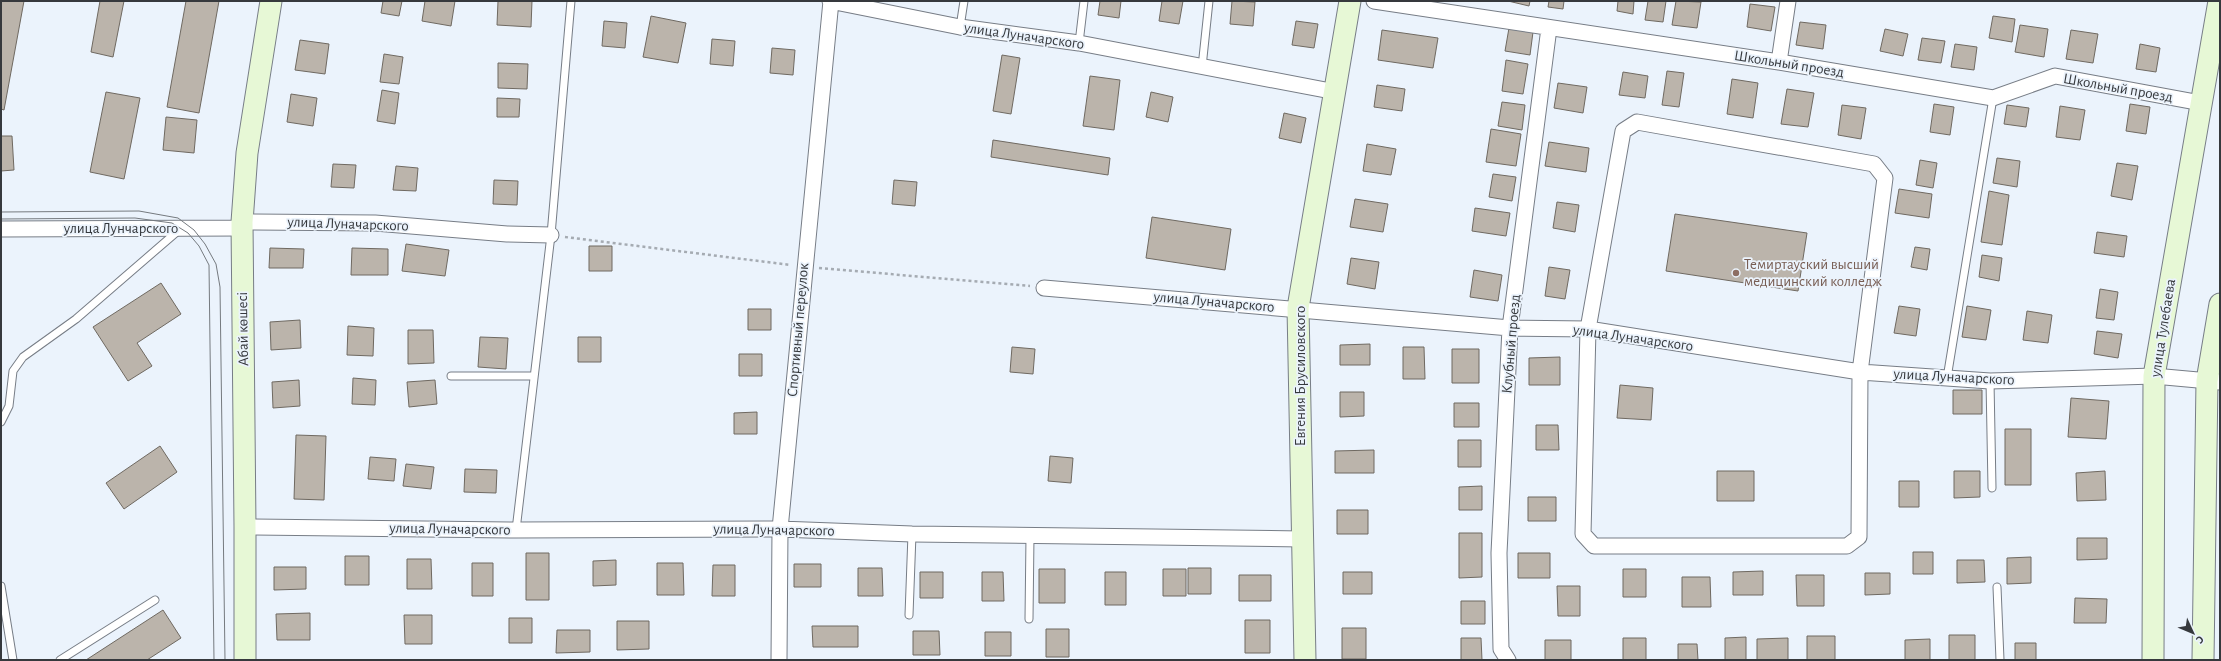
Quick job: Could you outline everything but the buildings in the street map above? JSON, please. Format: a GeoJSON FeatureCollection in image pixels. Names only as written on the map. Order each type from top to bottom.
{"type":"FeatureCollection","features":[{"type":"Feature","properties":{"kind":"street","name":"Абай көшесі"},"geometry":{"type":"LineString","coordinates":[[245,660],[242,225],[247,153],[271,1]]}},
{"type":"Feature","properties":{"kind":"street","name":"улица Луначарского"},"geometry":{"type":"LineString","coordinates":[[831,1],[960,27],[1079,43],[1336,92]]}},
{"type":"Feature","properties":{"kind":"street","name":"Спортивный переулок"},"geometry":{"type":"LineString","coordinates":[[780,660],[780,529],[831,1]]}},
{"type":"Feature","properties":{"kind":"street","name":"Евгения Брусиловского"},"geometry":{"type":"LineString","coordinates":[[1305,660],[1298,308],[1336,92],[1350,1]]}},
{"type":"Feature","properties":{"kind":"street","name":"Школьный проезд"},"geometry":{"type":"LineString","coordinates":[[1374,1],[1779,62],[1993,98],[2055,76],[2201,103]]}},
{"type":"Feature","properties":{"kind":"street"},"geometry":{"type":"LineString","coordinates":[[1779,62],[1788,1]]}},
{"type":"Feature","properties":{"kind":"street","name":"улица Тулебаева"},"geometry":{"type":"LineString","coordinates":[[2153,660],[2154,376],[2219,1]]}},
{"type":"Feature","properties":{"kind":"street","name":"Клубный проезд"},"geometry":{"type":"LineString","coordinates":[[1508,660],[1501,649],[1498,553],[1510,328],[1549,28]]}},
{"type":"Feature","properties":{"kind":"street"},"geometry":{"type":"LineString","coordinates":[[1638,122],[1874,164],[1885,178],[1860,372],[1858,537],[1847,546],[1594,546],[1583,534],[1588,329],[1623,131],[1638,122]]}},
{"type":"Feature","properties":{"kind":"street","name":"улица Луначарского"},"geometry":{"type":"LineString","coordinates":[[242,225],[375,223],[507,234],[551,235]]}},
{"type":"Feature","properties":{"kind":"street","name":"улица Лунчарского"},"geometry":{"type":"LineString","coordinates":[[1,229],[180,228],[242,225]]}},
{"type":"Feature","properties":{"kind":"street","name":"улица Луначарского"},"geometry":{"type":"LineString","coordinates":[[1044,288],[1298,308],[1510,328],[1588,329],[1860,372],[1990,381],[2154,376],[2214,381]]}},
{"type":"Feature","properties":{"kind":"street"},"geometry":{"type":"LineString","coordinates":[[2203,660],[2214,381],[2220,304]]}},
{"type":"Feature","properties":{"kind":"street","name":"улица Луначарского"},"geometry":{"type":"LineString","coordinates":[[245,527],[516,530],[780,529],[912,534],[1302,539]]}},
{"type":"Feature","properties":{"kind":"lane"},"geometry":{"type":"LineString","coordinates":[[516,530],[551,235],[571,1]]}},
{"type":"Feature","properties":{"kind":"lane"},"geometry":{"type":"LineString","coordinates":[[960,27],[964,1]]}},
{"type":"Feature","properties":{"kind":"lane"},"geometry":{"type":"LineString","coordinates":[[1079,43],[1084,1]]}},
{"type":"Feature","properties":{"kind":"lane"},"geometry":{"type":"LineString","coordinates":[[1202,67],[1209,1]]}},
{"type":"Feature","properties":{"kind":"lane"},"geometry":{"type":"LineString","coordinates":[[1948,378],[1993,98]]}},
{"type":"Feature","properties":{"kind":"lane"},"geometry":{"type":"LineString","coordinates":[[1,422],[9,406],[13,371],[23,357],[76,319],[180,228]]}},
{"type":"Feature","properties":{"kind":"lane"},"geometry":{"type":"LineString","coordinates":[[451,376],[534,376]]}},
{"type":"Feature","properties":{"kind":"lane"},"geometry":{"type":"LineString","coordinates":[[1990,381],[1992,488]]}},
{"type":"Feature","properties":{"kind":"lane"},"geometry":{"type":"LineString","coordinates":[[909,615],[912,534]]}},
{"type":"Feature","properties":{"kind":"lane"},"geometry":{"type":"LineString","coordinates":[[1029,619],[1030,536]]}},
{"type":"Feature","properties":{"kind":"lane"},"geometry":{"type":"LineString","coordinates":[[1,586],[13,660]]}},
{"type":"Feature","properties":{"kind":"lane"},"geometry":{"type":"LineString","coordinates":[[1997,587],[2000,660]]}},
{"type":"Feature","properties":{"kind":"lane"},"geometry":{"type":"LineString","coordinates":[[60,660],[155,600]]}},
{"type":"Feature","properties":{"kind":"tram line"},"geometry":{"type":"LineString","coordinates":[[1,212],[139,211],[178,218],[194,230],[205,244],[216,264],[220,287],[225,660]]}},
{"type":"Feature","properties":{"kind":"tram line"},"geometry":{"type":"LineString","coordinates":[[1,219],[135,218],[172,223],[188,233],[199,246],[209,265],[214,660]]}},
{"type":"Feature","properties":{"kind":"place","name":"Темиртауский высший медицинский колледж"},"geometry":{"type":"Point","coordinates":[1736,273]}}]}
